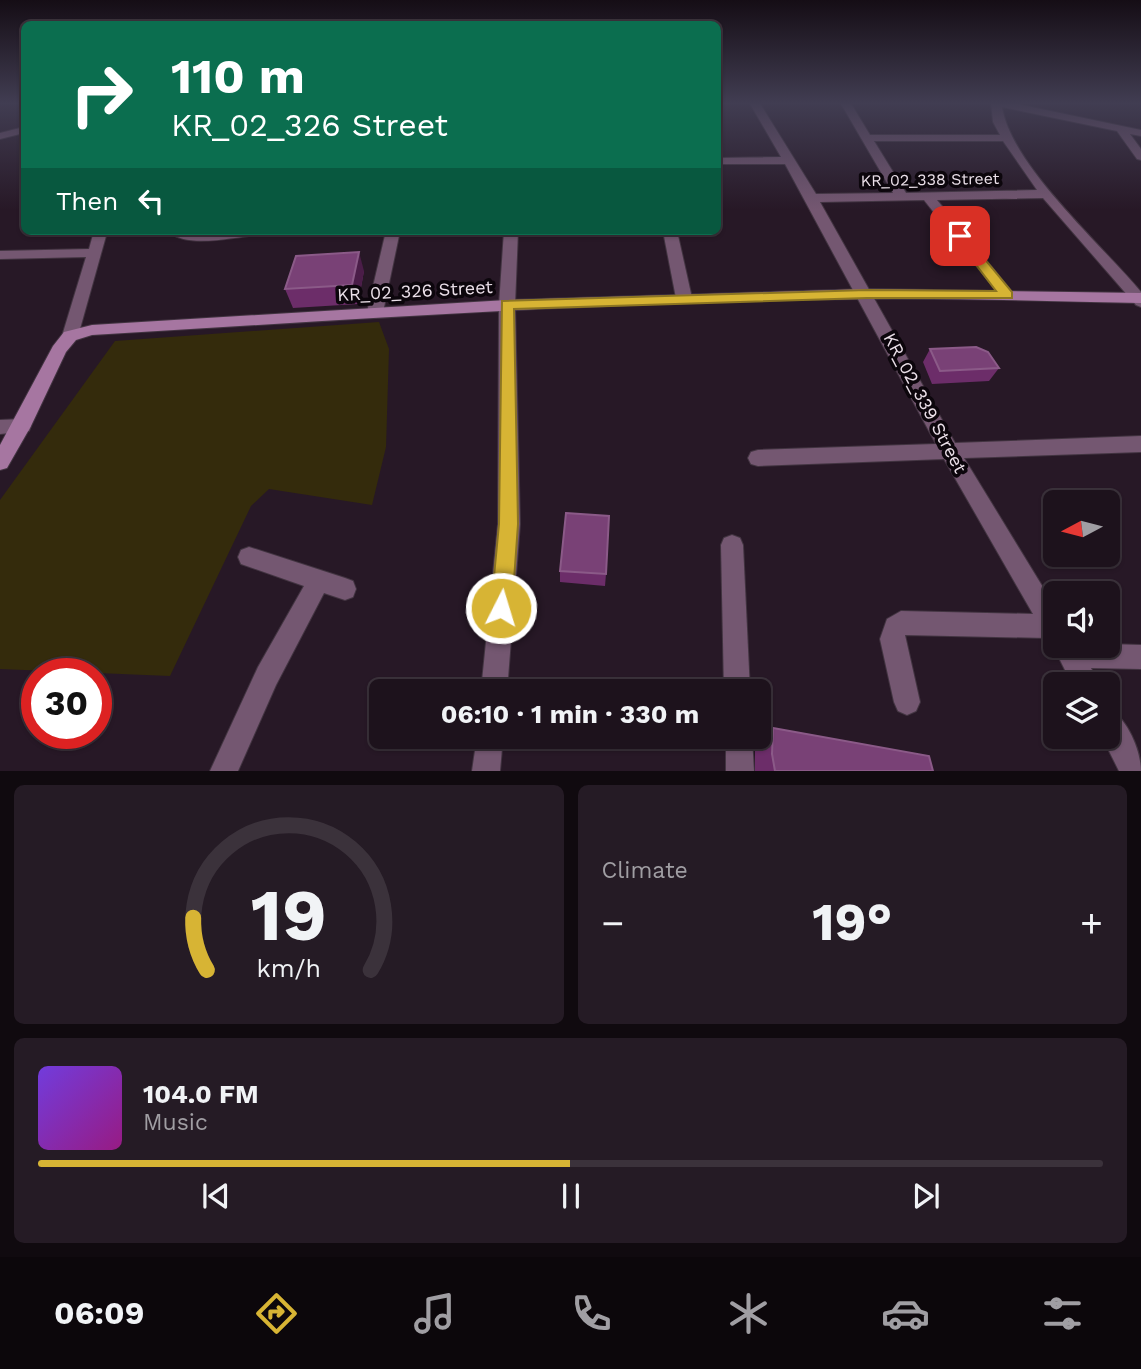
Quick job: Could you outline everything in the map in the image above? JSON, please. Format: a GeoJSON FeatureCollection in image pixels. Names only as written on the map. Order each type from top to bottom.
{"type":"FeatureCollection","features":[{"type":"Feature","properties":{"kind":"street","name":"KR_02_339 Street"},"geometry":{"type":"LineString","coordinates":[[776,138],[867,294],[950,450],[1043,608]]}},
{"type":"Feature","properties":{"kind":"street"},"geometry":{"type":"LineString","coordinates":[[902,197],[868,138],[1004,138],[1048,194],[1140,299]]}},
{"type":"Feature","properties":{"kind":"street"},"geometry":{"type":"LineString","coordinates":[[1127,138],[1141,157]]}},
{"type":"Feature","properties":{"kind":"street"},"geometry":{"type":"LineString","coordinates":[[721,162],[790,160]]}},
{"type":"Feature","properties":{"kind":"street","name":"KR_02_338 Street"},"geometry":{"type":"LineString","coordinates":[[812,198],[1048,194]]}},
{"type":"Feature","properties":{"kind":"street"},"geometry":{"type":"LineString","coordinates":[[928,197],[1007,295]]}},
{"type":"Feature","properties":{"kind":"street"},"geometry":{"type":"LineString","coordinates":[[0,462],[22,426],[58,350],[70,336],[99,235]]}},
{"type":"Feature","properties":{"kind":"street"},"geometry":{"type":"LineString","coordinates":[[182,235],[205,235]]}},
{"type":"Feature","properties":{"kind":"street"},"geometry":{"type":"LineString","coordinates":[[375,312],[392,235]]}},
{"type":"Feature","properties":{"kind":"street"},"geometry":{"type":"LineString","coordinates":[[495,679],[509,524],[507,305],[511,235]]}},
{"type":"Feature","properties":{"kind":"street"},"geometry":{"type":"LineString","coordinates":[[671,235],[684,298]]}},
{"type":"Feature","properties":{"kind":"street"},"geometry":{"type":"LineString","coordinates":[[0,255],[94,253]]}},
{"type":"Feature","properties":{"kind":"street","name":"KR_02_326 Street"},"geometry":{"type":"LineString","coordinates":[[70,336],[92,330],[375,312],[684,298],[867,294],[1140,299]]}},
{"type":"Feature","properties":{"kind":"street"},"geometry":{"type":"LineString","coordinates":[[0,427],[22,426]]}},
{"type":"Feature","properties":{"kind":"street"},"geometry":{"type":"LineString","coordinates":[[758,458],[1141,444]]}},
{"type":"Feature","properties":{"kind":"street"},"geometry":{"type":"LineString","coordinates":[[732,545],[737,679]]}},
{"type":"Feature","properties":{"kind":"street"},"geometry":{"type":"LineString","coordinates":[[250,557],[345,589]]}},
{"type":"Feature","properties":{"kind":"street"},"geometry":{"type":"LineString","coordinates":[[224,771],[267,676],[319,580]]}},
{"type":"Feature","properties":{"kind":"street"},"geometry":{"type":"LineString","coordinates":[[907,702],[892,639],[895,627],[901,623],[1043,637]]}},
{"type":"Feature","properties":{"kind":"street"},"geometry":{"type":"LineString","coordinates":[[1120,652],[1141,657]]}},
{"type":"Feature","properties":{"kind":"street"},"geometry":{"type":"LineString","coordinates":[[1120,744],[1135,771]]}},
{"type":"Feature","properties":{"kind":"street"},"geometry":{"type":"LineString","coordinates":[[486,771],[488,749]]}},
{"type":"Feature","properties":{"kind":"street"},"geometry":{"type":"LineString","coordinates":[[739,749],[740,771]]}},
{"type":"Feature","properties":{"kind":"shaded area"},"geometry":{"type":"Polygon","coordinates":[[[379,322],[389,349],[386,447],[372,505],[269,489],[251,506],[170,676],[112,674],[112,658],[21,658],[21,670],[0,669],[0,500],[115,341],[379,322]]]}},
{"type":"Feature","properties":{"kind":"building"},"geometry":{"type":"Polygon","coordinates":[[[359,252],[352,285],[285,289],[296,256],[359,252]]]}},
{"type":"Feature","properties":{"kind":"building"},"geometry":{"type":"Polygon","coordinates":[[[976,347],[988,352],[999,368],[940,371],[930,349],[976,347]]]}},
{"type":"Feature","properties":{"kind":"building"},"geometry":{"type":"Polygon","coordinates":[[[566,513],[609,516],[606,574],[560,571],[566,513]]]}},
{"type":"Feature","properties":{"kind":"building"},"geometry":{"type":"Polygon","coordinates":[[[773,728],[929,756],[933,771],[775,771],[772,754],[773,728]]]}},
{"type":"Feature","properties":{"kind":"route"},"geometry":{"type":"LineString","coordinates":[[501,608],[509,524],[507,305],[867,294],[1007,295],[960,236]]}}]}
